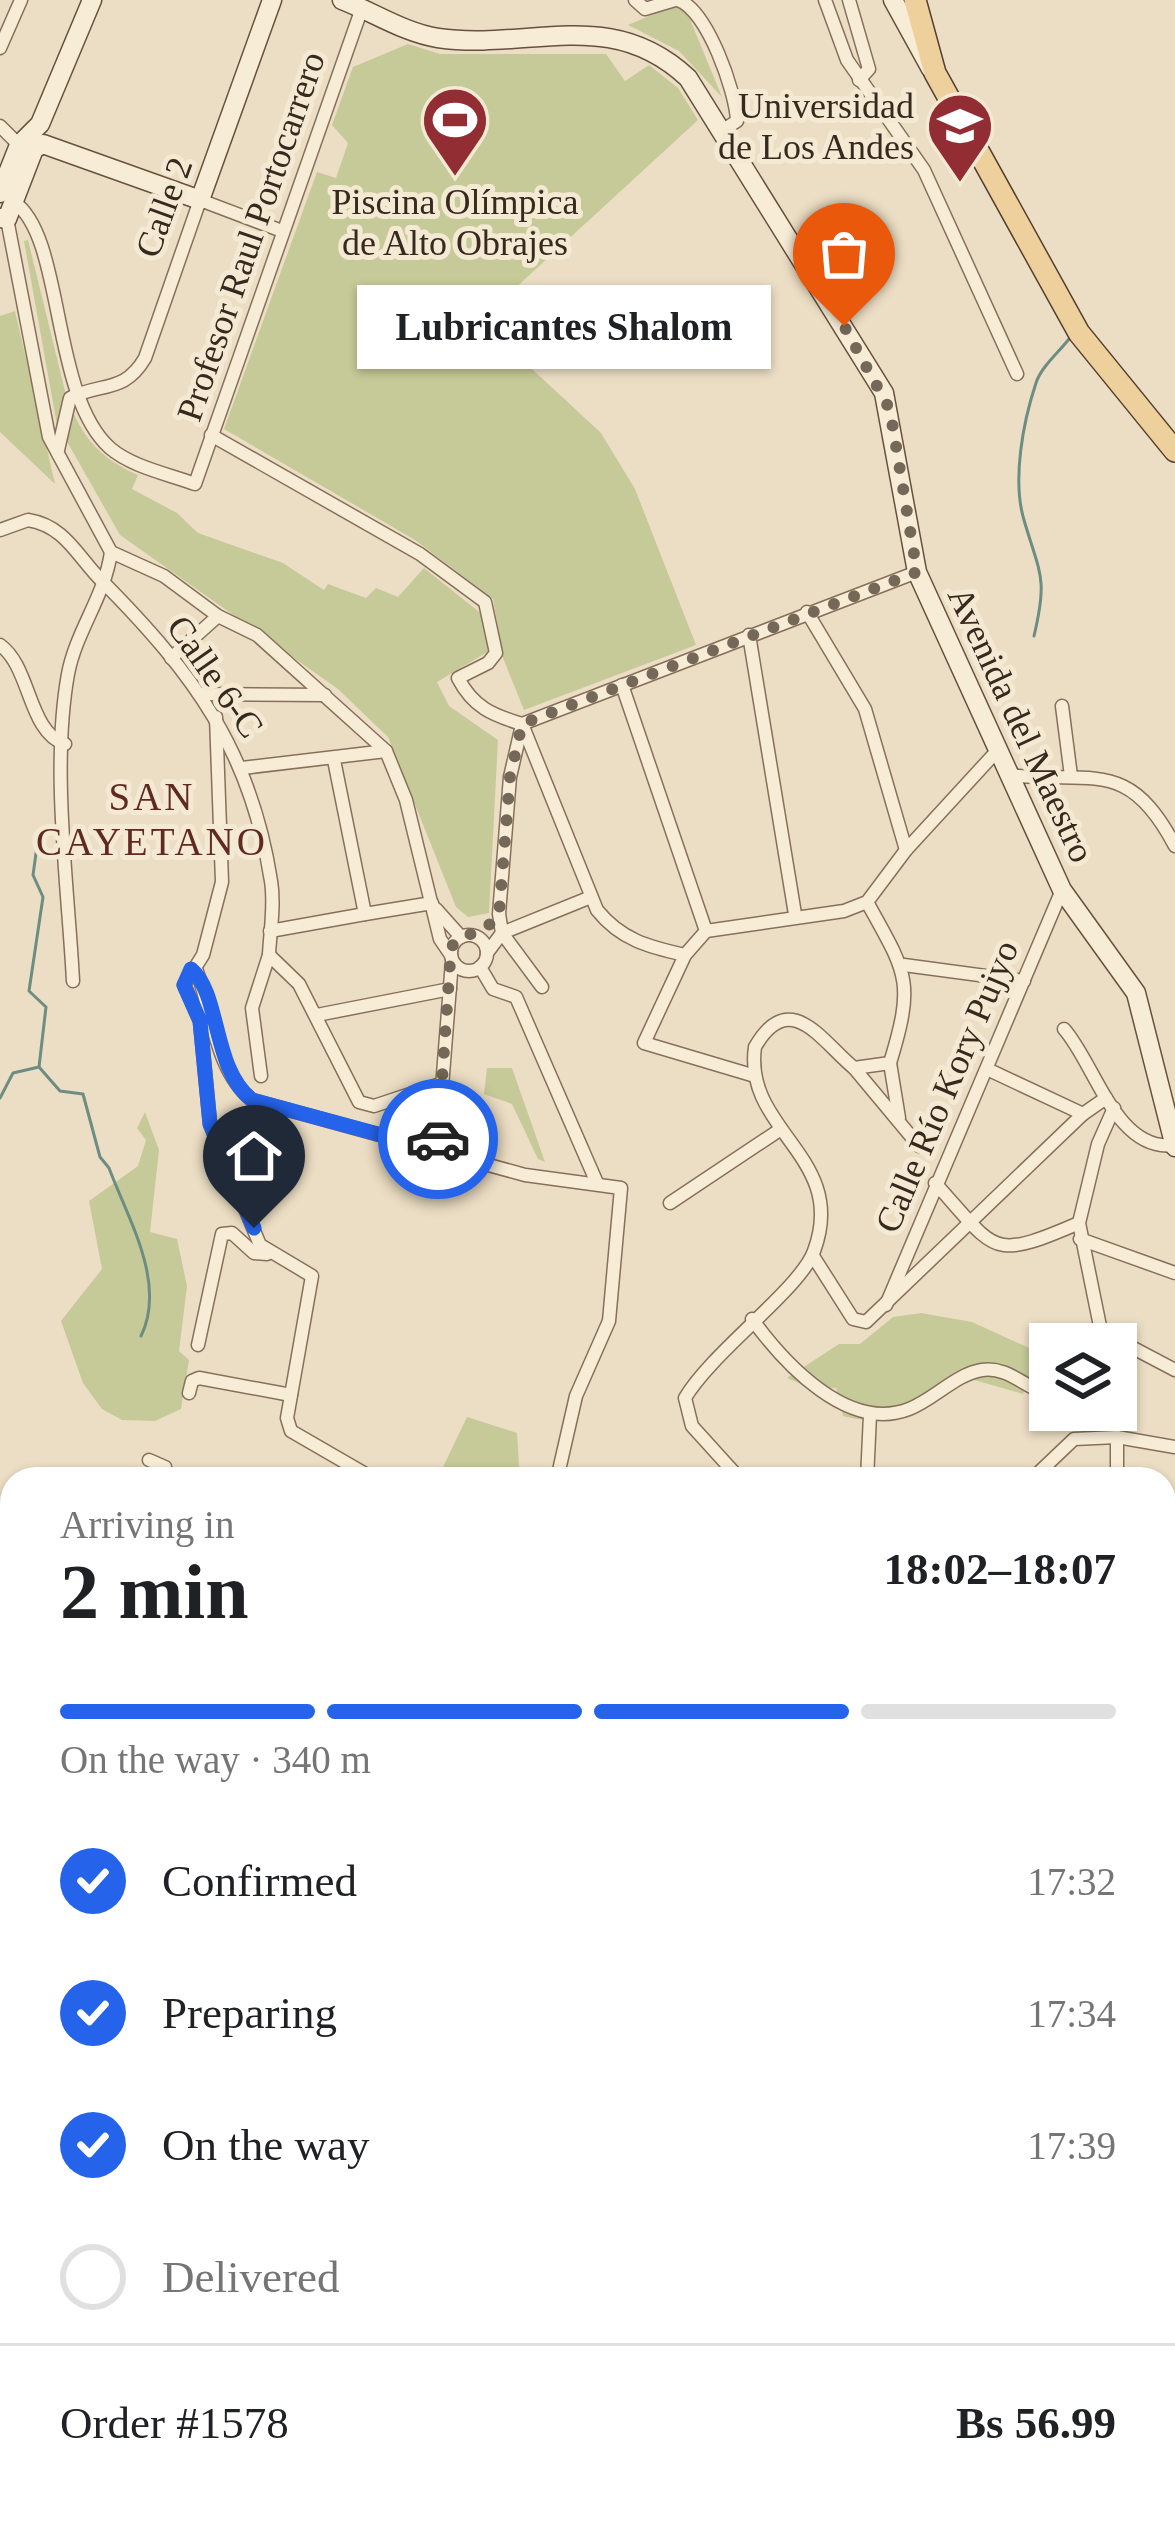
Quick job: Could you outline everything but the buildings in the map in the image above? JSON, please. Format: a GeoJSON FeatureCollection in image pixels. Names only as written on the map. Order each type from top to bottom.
{"type":"FeatureCollection","features":[{"type":"Feature","properties":{"kind":"main road"},"geometry":{"type":"LineString","coordinates":[[4,210],[19,146],[40,124],[92,0]]}},
{"type":"Feature","properties":{"kind":"main road","name":"Calle 2"},"geometry":{"type":"LineString","coordinates":[[200,200],[272,0]]}},
{"type":"Feature","properties":{"kind":"main road","name":"Avenida del Maestro"},"geometry":{"type":"LineString","coordinates":[[342,0],[443,39],[621,37],[674,65],[723,130],[884,393],[917,572],[1062,890],[1136,993],[1167,1090],[1174,1146]]}},
{"type":"Feature","properties":{"kind":"main road"},"geometry":{"type":"LineString","coordinates":[[893,0],[914,47],[935,73],[1078,332],[1175,451]]}},
{"type":"Feature","properties":{"kind":"main road"},"geometry":{"type":"LineString","coordinates":[[920,6],[935,73]]}},
{"type":"Feature","properties":{"kind":"main road"},"geometry":{"type":"LineString","coordinates":[[4,210],[40,145],[200,200]]}},
{"type":"Feature","properties":{"kind":"street"},"geometry":{"type":"LineString","coordinates":[[0,48],[21,0]]}},
{"type":"Feature","properties":{"kind":"street"},"geometry":{"type":"LineString","coordinates":[[635,0],[645,9],[676,0],[695,10],[727,81],[736,122],[723,130]]}},
{"type":"Feature","properties":{"kind":"street"},"geometry":{"type":"LineString","coordinates":[[825,0],[859,80],[924,170],[1017,374]]}},
{"type":"Feature","properties":{"kind":"street"},"geometry":{"type":"LineString","coordinates":[[849,0],[868,69],[859,80]]}},
{"type":"Feature","properties":{"kind":"street","name":"Profesor Raul Portocarrero"},"geometry":{"type":"LineString","coordinates":[[77,393],[114,451],[195,484],[362,8]]}},
{"type":"Feature","properties":{"kind":"street"},"geometry":{"type":"LineString","coordinates":[[0,126],[19,146]]}},
{"type":"Feature","properties":{"kind":"street"},"geometry":{"type":"LineString","coordinates":[[200,200],[282,231]]}},
{"type":"Feature","properties":{"kind":"street","name":"Calle 2"},"geometry":{"type":"LineString","coordinates":[[77,393],[108,390],[134,377],[200,200]]}},
{"type":"Feature","properties":{"kind":"street"},"geometry":{"type":"LineString","coordinates":[[4,210],[35,235],[77,393],[66,406],[57,455]]}},
{"type":"Feature","properties":{"kind":"street"},"geometry":{"type":"LineString","coordinates":[[4,210],[57,455],[111,552],[175,582],[218,616],[257,635],[386,751],[406,800],[440,939],[451,958],[473,969],[493,988],[516,997],[598,1183]]}},
{"type":"Feature","properties":{"kind":"street"},"geometry":{"type":"LineString","coordinates":[[211,434],[420,554],[485,602],[496,653],[488,663],[458,678],[467,695],[490,715],[522,724],[917,572]]}},
{"type":"Feature","properties":{"kind":"street","name":"Calle 6-C"},"geometry":{"type":"LineString","coordinates":[[0,530],[28,520],[66,536],[201,694],[242,768],[272,885],[269,955],[252,1008],[261,1076]]}},
{"type":"Feature","properties":{"kind":"street"},"geometry":{"type":"LineString","coordinates":[[73,981],[65,744],[68,670],[106,586],[111,552]]}},
{"type":"Feature","properties":{"kind":"street"},"geometry":{"type":"LineString","coordinates":[[807,612],[865,710],[906,850]]}},
{"type":"Feature","properties":{"kind":"street"},"geometry":{"type":"LineString","coordinates":[[171,658],[218,616]]}},
{"type":"Feature","properties":{"kind":"street"},"geometry":{"type":"LineString","coordinates":[[749,635],[796,914]]}},
{"type":"Feature","properties":{"kind":"street"},"geometry":{"type":"LineString","coordinates":[[0,645],[14,658],[47,732],[65,744]]}},
{"type":"Feature","properties":{"kind":"street"},"geometry":{"type":"LineString","coordinates":[[622,685],[706,931]]}},
{"type":"Feature","properties":{"kind":"street"},"geometry":{"type":"LineString","coordinates":[[201,694],[325,695]]}},
{"type":"Feature","properties":{"kind":"street"},"geometry":{"type":"LineString","coordinates":[[1062,706],[1071,776]]}},
{"type":"Feature","properties":{"kind":"street"},"geometry":{"type":"LineString","coordinates":[[216,717],[222,882],[196,969],[184,985],[200,1021],[210,1124],[267,1254]]}},
{"type":"Feature","properties":{"kind":"street"},"geometry":{"type":"LineString","coordinates":[[522,724],[591,897],[610,927],[641,945],[685,955]]}},
{"type":"Feature","properties":{"kind":"street"},"geometry":{"type":"LineString","coordinates":[[522,724],[510,777],[499,914],[502,933],[542,987]]}},
{"type":"Feature","properties":{"kind":"street"},"geometry":{"type":"LineString","coordinates":[[242,768],[386,751]]}},
{"type":"Feature","properties":{"kind":"street"},"geometry":{"type":"LineString","coordinates":[[755,1076],[644,1043],[685,955],[706,931],[796,914],[844,911],[867,902],[906,850],[996,752]]}},
{"type":"Feature","properties":{"kind":"street"},"geometry":{"type":"LineString","coordinates":[[334,760],[365,914]]}},
{"type":"Feature","properties":{"kind":"street"},"geometry":{"type":"LineString","coordinates":[[1008,775],[1071,776],[1138,791],[1168,817],[1175,846]]}},
{"type":"Feature","properties":{"kind":"street","name":"Calle Río Kory Pujyo"},"geometry":{"type":"LineString","coordinates":[[886,1304],[1062,890]]}},
{"type":"Feature","properties":{"kind":"street"},"geometry":{"type":"LineString","coordinates":[[317,1015],[449,989],[473,969],[502,933],[591,897]]}},
{"type":"Feature","properties":{"kind":"street"},"geometry":{"type":"LineString","coordinates":[[867,902],[904,965],[904,1013],[890,1063],[899,1119]]}},
{"type":"Feature","properties":{"kind":"street"},"geometry":{"type":"LineString","coordinates":[[270,931],[432,903]]}},
{"type":"Feature","properties":{"kind":"street"},"geometry":{"type":"LineString","coordinates":[[432,903],[460,937]]}},
{"type":"Feature","properties":{"kind":"street"},"geometry":{"type":"LineString","coordinates":[[460,937],[477,937],[499,914]]}},
{"type":"Feature","properties":{"kind":"street"},"geometry":{"type":"LineString","coordinates":[[437,1150],[451,958],[460,937]]}},
{"type":"Feature","properties":{"kind":"street"},"geometry":{"type":"LineString","coordinates":[[477,937],[487,952]]}},
{"type":"Feature","properties":{"kind":"street"},"geometry":{"type":"LineString","coordinates":[[269,955],[299,984],[359,1102],[374,1106],[440,1084]]}},
{"type":"Feature","properties":{"kind":"street"},"geometry":{"type":"LineString","coordinates":[[904,965],[1024,981]]}},
{"type":"Feature","properties":{"kind":"street"},"geometry":{"type":"LineString","coordinates":[[196,969],[225,1058],[237,1086],[252,1100],[525,1175],[615,1185],[622,1194],[609,1321],[561,1443],[558,1467]]}},
{"type":"Feature","properties":{"kind":"street"},"geometry":{"type":"LineString","coordinates":[[727,1467],[692,1426],[685,1398],[813,1256],[820,1188],[802,1152],[781,1130],[755,1076],[755,1047],[763,1033],[787,1021],[812,1026],[919,1146]]}},
{"type":"Feature","properties":{"kind":"street"},"geometry":{"type":"LineString","coordinates":[[1064,1028],[1132,1131],[1174,1146]]}},
{"type":"Feature","properties":{"kind":"street"},"geometry":{"type":"LineString","coordinates":[[854,1068],[890,1063]]}},
{"type":"Feature","properties":{"kind":"street"},"geometry":{"type":"LineString","coordinates":[[987,1069],[1082,1114]]}},
{"type":"Feature","properties":{"kind":"street"},"geometry":{"type":"LineString","coordinates":[[813,1256],[854,1319],[866,1322],[1082,1114],[1110,1103]]}},
{"type":"Feature","properties":{"kind":"street"},"geometry":{"type":"LineString","coordinates":[[1095,1323],[1079,1223],[1110,1103]]}},
{"type":"Feature","properties":{"kind":"street"},"geometry":{"type":"LineString","coordinates":[[670,1203],[781,1130]]}},
{"type":"Feature","properties":{"kind":"street"},"geometry":{"type":"LineString","coordinates":[[935,1183],[972,1224],[1003,1249],[1029,1245],[1079,1223]]}},
{"type":"Feature","properties":{"kind":"street"},"geometry":{"type":"LineString","coordinates":[[198,1345],[222,1234],[232,1233],[254,1253],[304,1268],[314,1281],[291,1396],[291,1431],[353,1467]]}},
{"type":"Feature","properties":{"kind":"street"},"geometry":{"type":"LineString","coordinates":[[1080,1239],[1175,1273]]}},
{"type":"Feature","properties":{"kind":"street"},"geometry":{"type":"LineString","coordinates":[[752,1319],[780,1357],[870,1415],[905,1411],[983,1370],[1009,1373],[1029,1384]]}},
{"type":"Feature","properties":{"kind":"street"},"geometry":{"type":"LineString","coordinates":[[1137,1354],[1175,1370]]}},
{"type":"Feature","properties":{"kind":"street"},"geometry":{"type":"LineString","coordinates":[[189,1393],[199,1378],[291,1396]]}},
{"type":"Feature","properties":{"kind":"street"},"geometry":{"type":"LineString","coordinates":[[868,1467],[870,1415]]}},
{"type":"Feature","properties":{"kind":"street"},"geometry":{"type":"LineString","coordinates":[[1117,1467],[1118,1437]]}},
{"type":"Feature","properties":{"kind":"street"},"geometry":{"type":"LineString","coordinates":[[1045,1467],[1074,1439],[1118,1437],[1175,1447]]}},
{"type":"Feature","properties":{"kind":"street"},"geometry":{"type":"LineString","coordinates":[[148,1460],[165,1467]]}},
{"type":"Feature","properties":{"kind":"green space"},"geometry":{"type":"Polygon","coordinates":[[[668,8],[680,8],[689,17],[722,97],[679,51],[628,25],[668,8]]]}},
{"type":"Feature","properties":{"kind":"green space"},"geometry":{"type":"Polygon","coordinates":[[[408,44],[440,54],[606,54],[625,81],[649,65],[678,88],[698,120],[487,314],[531,368],[601,433],[635,489],[696,645],[524,710],[503,658],[493,599],[415,540],[224,429],[317,172],[336,178],[348,143],[332,125],[353,67],[408,44]]]}},
{"type":"Feature","properties":{"kind":"green space"},"geometry":{"type":"Polygon","coordinates":[[[28,240],[66,395],[57,425],[24,241],[28,240]]]}},
{"type":"Feature","properties":{"kind":"green space"},"geometry":{"type":"Polygon","coordinates":[[[15,311],[55,484],[0,432],[0,316],[15,311]]]}},
{"type":"Feature","properties":{"kind":"green space"},"geometry":{"type":"Polygon","coordinates":[[[71,406],[97,448],[138,475],[132,489],[177,513],[198,533],[283,563],[324,590],[328,584],[366,598],[376,588],[398,597],[424,568],[483,615],[489,651],[437,682],[449,706],[498,740],[489,913],[468,917],[456,907],[388,737],[338,689],[120,535],[65,438],[71,406]]]}},
{"type":"Feature","properties":{"kind":"green space"},"geometry":{"type":"Polygon","coordinates":[[[487,1068],[512,1068],[545,1162],[538,1159],[512,1104],[484,1094],[487,1068]]]}},
{"type":"Feature","properties":{"kind":"green space"},"geometry":{"type":"Polygon","coordinates":[[[145,1112],[159,1150],[150,1232],[177,1239],[187,1286],[179,1351],[189,1360],[181,1409],[155,1421],[122,1420],[102,1409],[83,1383],[61,1321],[102,1269],[89,1201],[138,1166],[146,1140],[137,1128],[145,1112]]]}},
{"type":"Feature","properties":{"kind":"green space"},"geometry":{"type":"Polygon","coordinates":[[[921,1313],[972,1322],[1029,1348],[1029,1377],[1023,1394],[971,1379],[909,1411],[861,1419],[843,1416],[836,1388],[808,1387],[787,1378],[839,1344],[860,1344],[893,1317],[921,1313]]]}},
{"type":"Feature","properties":{"kind":"green space"},"geometry":{"type":"Polygon","coordinates":[[[467,1417],[517,1433],[519,1467],[443,1467],[467,1417]]]}},
{"type":"Feature","properties":{"kind":"waterway"},"geometry":{"type":"LineString","coordinates":[[1034,636],[1041,588],[1021,504],[1021,451],[1038,377],[1069,339]]}},
{"type":"Feature","properties":{"kind":"waterway"},"geometry":{"type":"LineString","coordinates":[[0,1098],[13,1073],[39,1067],[46,1007],[29,991],[43,897],[33,875],[37,846]]}},
{"type":"Feature","properties":{"kind":"waterway"},"geometry":{"type":"LineString","coordinates":[[39,1067],[60,1091],[83,1094],[100,1157],[109,1168],[142,1251],[150,1295],[141,1336]]}},
{"type":"Feature","properties":{"kind":"way so far"},"geometry":{"type":"LineString","coordinates":[[438,1139],[451,948],[460,937],[477,937],[487,930],[499,914],[510,777],[522,724],[917,572],[890,410],[844,326]]}},
{"type":"Feature","properties":{"kind":"place","name":"Piscina Olímpica de Alto Obrajes"},"geometry":{"type":"Point","coordinates":[455,179]}},
{"type":"Feature","properties":{"kind":"place","name":"Universidad de Los Andes"},"geometry":{"type":"Point","coordinates":[960,185]}},
{"type":"Feature","properties":{"kind":"place","name":"Lubricantes Shalom"},"geometry":{"type":"Point","coordinates":[844,326]}},
{"type":"Feature","properties":{"kind":"district","name":"SAN CAYETANO"},"geometry":{"type":"Point","coordinates":[152,818]}},
{"type":"Feature","properties":{"kind":"route"},"geometry":{"type":"LineString","coordinates":[[254,1228],[210,1124],[200,1021],[184,985],[191,969],[196,969],[237,1086],[252,1100],[437,1150],[438,1139]]}}]}
